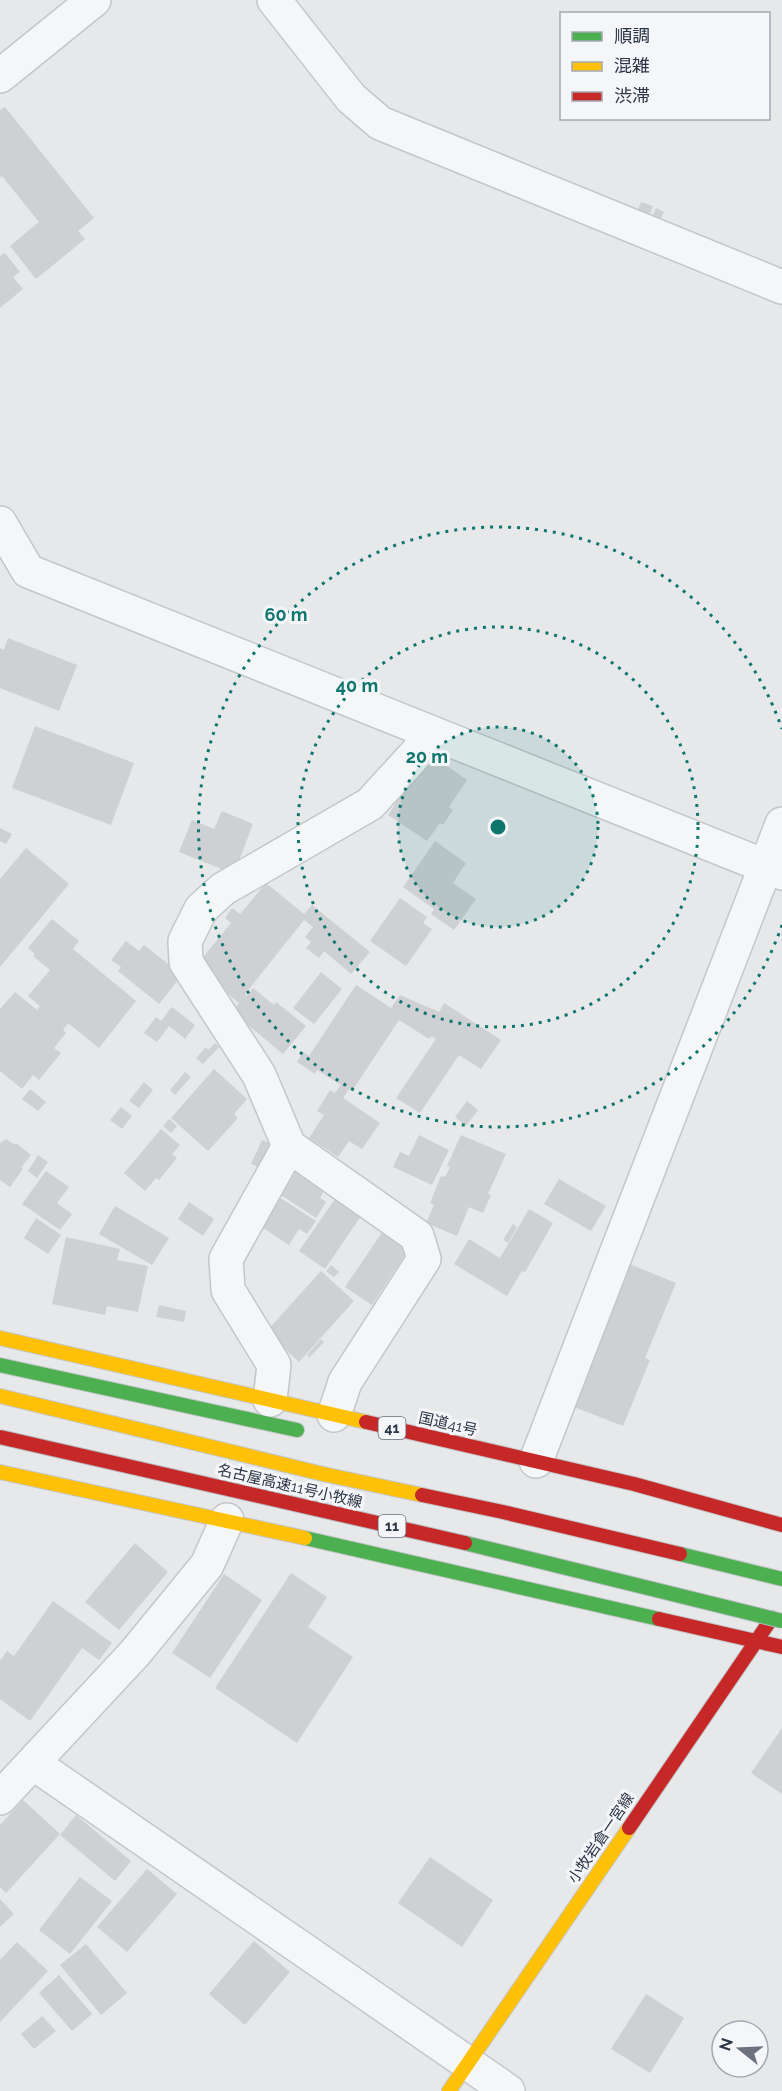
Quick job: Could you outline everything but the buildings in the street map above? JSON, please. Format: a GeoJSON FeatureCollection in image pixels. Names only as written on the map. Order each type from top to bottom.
{"type":"FeatureCollection","features":[{"type":"Feature","properties":{"kind":"main road","name":"国道41号"},"geometry":{"type":"LineString","coordinates":[[0,1338],[270,1400],[321,1424],[536,1461],[634,1484],[782,1525]]}},
{"type":"Feature","properties":{"kind":"main road"},"geometry":{"type":"LineString","coordinates":[[0,1365],[321,1424]]}},
{"type":"Feature","properties":{"kind":"main road"},"geometry":{"type":"LineString","coordinates":[[0,1396],[311,1471],[514,1515],[782,1579]]}},
{"type":"Feature","properties":{"kind":"main road","name":"名古屋高速11号小牧線"},"geometry":{"type":"LineString","coordinates":[[0,1437],[217,1485],[618,1579],[782,1621]]}},
{"type":"Feature","properties":{"kind":"main road"},"geometry":{"type":"LineString","coordinates":[[0,1472],[227,1520],[782,1647]]}},
{"type":"Feature","properties":{"kind":"main road","name":"小牧岩倉一宮線"},"geometry":{"type":"LineString","coordinates":[[448,2091],[782,1605]]}},
{"type":"Feature","properties":{"kind":"street"},"geometry":{"type":"LineString","coordinates":[[0,76],[94,0]]}},
{"type":"Feature","properties":{"kind":"street"},"geometry":{"type":"LineString","coordinates":[[274,0],[351,98],[380,123],[782,287]]}},
{"type":"Feature","properties":{"kind":"street"},"geometry":{"type":"LineString","coordinates":[[0,523],[28,572],[773,870]]}},
{"type":"Feature","properties":{"kind":"street"},"geometry":{"type":"LineString","coordinates":[[321,1424],[345,1382],[424,1259],[417,1236],[289,1146],[259,1075],[186,962],[185,941],[201,909],[223,889],[370,804],[434,734]]}},
{"type":"Feature","properties":{"kind":"street"},"geometry":{"type":"LineString","coordinates":[[536,1461],[773,870],[782,824]]}},
{"type":"Feature","properties":{"kind":"street"},"geometry":{"type":"LineString","coordinates":[[270,1400],[274,1365],[228,1290],[226,1259],[289,1146]]}},
{"type":"Feature","properties":{"kind":"street"},"geometry":{"type":"LineString","coordinates":[[0,1798],[135,1653],[207,1565],[227,1520]]}},
{"type":"Feature","properties":{"kind":"street"},"geometry":{"type":"LineString","coordinates":[[33,1763],[508,2091]]}},
{"type":"Feature","properties":{"kind":"traffic: fast"},"geometry":{"type":"LineString","coordinates":[[0,1365],[297,1430]]}},
{"type":"Feature","properties":{"kind":"traffic: fast"},"geometry":{"type":"LineString","coordinates":[[305,1538],[659,1619]]}},
{"type":"Feature","properties":{"kind":"traffic: fast"},"geometry":{"type":"LineString","coordinates":[[465,1543],[782,1621]]}},
{"type":"Feature","properties":{"kind":"traffic: fast"},"geometry":{"type":"LineString","coordinates":[[680,1554],[782,1579]]}},
{"type":"Feature","properties":{"kind":"traffic: slow"},"geometry":{"type":"LineString","coordinates":[[0,1338],[366,1422]]}},
{"type":"Feature","properties":{"kind":"traffic: slow"},"geometry":{"type":"LineString","coordinates":[[0,1396],[323,1474],[422,1495]]}},
{"type":"Feature","properties":{"kind":"traffic: slow"},"geometry":{"type":"LineString","coordinates":[[0,1472],[305,1538]]}},
{"type":"Feature","properties":{"kind":"traffic: slow"},"geometry":{"type":"LineString","coordinates":[[449,2091],[629,1828]]}},
{"type":"Feature","properties":{"kind":"traffic: jam"},"geometry":{"type":"LineString","coordinates":[[366,1422],[634,1484],[782,1525]]}},
{"type":"Feature","properties":{"kind":"traffic: jam"},"geometry":{"type":"LineString","coordinates":[[0,1437],[465,1543]]}},
{"type":"Feature","properties":{"kind":"traffic: jam"},"geometry":{"type":"LineString","coordinates":[[422,1495],[680,1554]]}},
{"type":"Feature","properties":{"kind":"traffic: jam"},"geometry":{"type":"LineString","coordinates":[[629,1828],[772,1618]]}},
{"type":"Feature","properties":{"kind":"traffic: jam"},"geometry":{"type":"LineString","coordinates":[[659,1619],[782,1647]]}}]}
